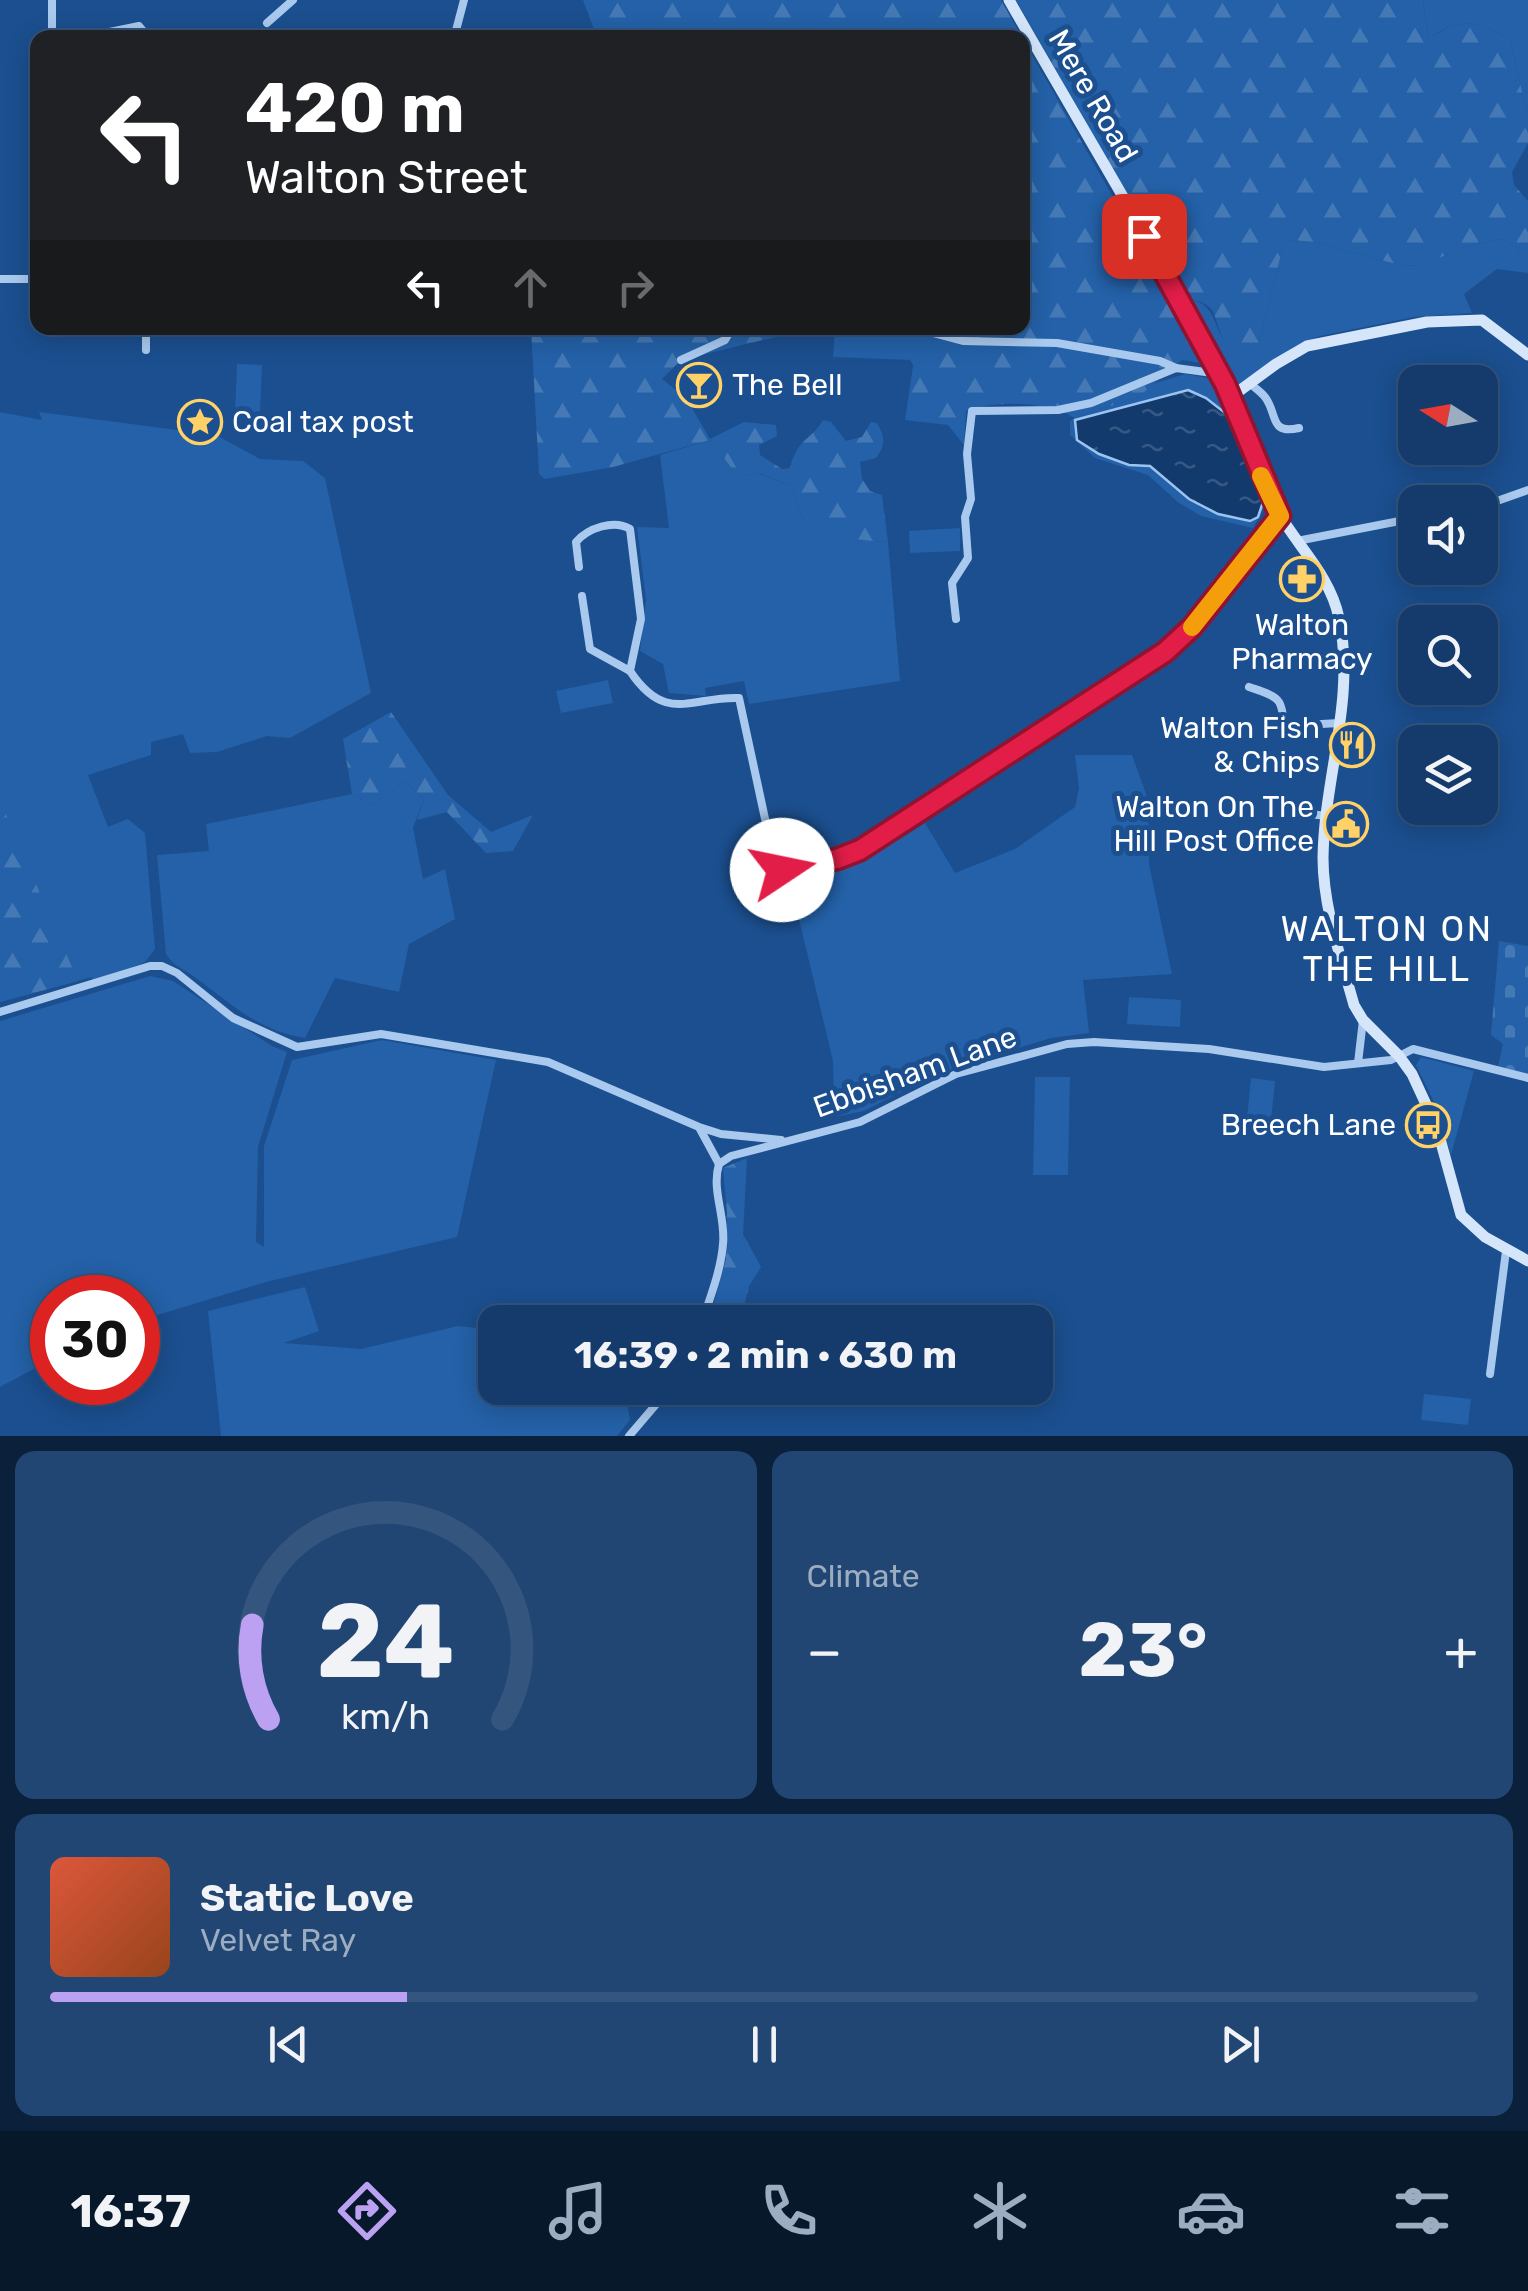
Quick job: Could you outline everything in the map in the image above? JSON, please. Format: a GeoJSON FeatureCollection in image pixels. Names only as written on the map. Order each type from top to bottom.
{"type":"FeatureCollection","features":[{"type":"Feature","properties":{"kind":"main road","name":"Mere Road"},"geometry":{"type":"LineString","coordinates":[[1009,0],[1026,30]]}},
{"type":"Feature","properties":{"kind":"main road","name":"Mere Road"},"geometry":{"type":"LineString","coordinates":[[1030,37],[1220,374],[1280,516],[1330,588],[1340,622],[1346,688],[1326,816],[1324,880],[1354,1005],[1363,1020]]}},
{"type":"Feature","properties":{"kind":"main road"},"geometry":{"type":"LineString","coordinates":[[1231,397],[1308,346],[1427,322],[1482,320],[1528,355]]}},
{"type":"Feature","properties":{"kind":"main road"},"geometry":{"type":"LineString","coordinates":[[1363,1020],[1399,1056],[1437,1128],[1461,1214],[1472,1228],[1506,1251],[1528,1260]]}},
{"type":"Feature","properties":{"kind":"street"},"geometry":{"type":"LineString","coordinates":[[52,0],[52,30]]}},
{"type":"Feature","properties":{"kind":"street"},"geometry":{"type":"LineString","coordinates":[[267,23],[291,0]]}},
{"type":"Feature","properties":{"kind":"street"},"geometry":{"type":"LineString","coordinates":[[456,30],[464,0]]}},
{"type":"Feature","properties":{"kind":"street"},"geometry":{"type":"LineString","coordinates":[[0,279],[30,280]]}},
{"type":"Feature","properties":{"kind":"street"},"geometry":{"type":"LineString","coordinates":[[146,335],[146,350]]}},
{"type":"Feature","properties":{"kind":"street"},"geometry":{"type":"LineString","coordinates":[[681,360],[725,340],[728,335]]}},
{"type":"Feature","properties":{"kind":"street"},"geometry":{"type":"LineString","coordinates":[[938,335],[963,342],[1057,343],[1220,374]]}},
{"type":"Feature","properties":{"kind":"street"},"geometry":{"type":"LineString","coordinates":[[956,619],[952,583],[968,558],[965,518],[971,499],[967,454],[972,411],[1058,410],[1092,403],[1176,368]]}},
{"type":"Feature","properties":{"kind":"street"},"geometry":{"type":"LineString","coordinates":[[1252,385],[1264,397],[1280,427],[1299,428]]}},
{"type":"Feature","properties":{"kind":"street"},"geometry":{"type":"LineString","coordinates":[[1498,501],[1528,490]]}},
{"type":"Feature","properties":{"kind":"street"},"geometry":{"type":"LineString","coordinates":[[582,596],[590,649],[630,671],[650,694],[674,704],[736,697],[742,701],[778,870],[837,859],[860,850],[1165,652],[1192,627],[1280,516]]}},
{"type":"Feature","properties":{"kind":"street"},"geometry":{"type":"LineString","coordinates":[[1297,541],[1398,521]]}},
{"type":"Feature","properties":{"kind":"street"},"geometry":{"type":"LineString","coordinates":[[578,568],[576,542],[580,537],[596,528],[622,524],[630,529],[641,620],[630,671]]}},
{"type":"Feature","properties":{"kind":"street"},"geometry":{"type":"LineString","coordinates":[[1248,687],[1276,698],[1287,726],[1340,723]]}},
{"type":"Feature","properties":{"kind":"street"},"geometry":{"type":"LineString","coordinates":[[1286,811],[1326,816]]}},
{"type":"Feature","properties":{"kind":"street","name":"Ebbisham Lane"},"geometry":{"type":"LineString","coordinates":[[0,1012],[150,966],[162,966],[177,973],[233,1018],[297,1047],[381,1034],[548,1062],[699,1128],[785,1141]]}},
{"type":"Feature","properties":{"kind":"street"},"geometry":{"type":"LineString","coordinates":[[1358,1063],[1363,1020]]}},
{"type":"Feature","properties":{"kind":"street","name":"Ebbisham Lane"},"geometry":{"type":"LineString","coordinates":[[719,1164],[731,1156],[860,1122],[956,1074],[1066,1044],[1209,1049],[1324,1067],[1399,1056]]}},
{"type":"Feature","properties":{"kind":"street"},"geometry":{"type":"LineString","coordinates":[[1399,1056],[1413,1049],[1528,1078]]}},
{"type":"Feature","properties":{"kind":"street"},"geometry":{"type":"LineString","coordinates":[[699,1128],[719,1164],[715,1177],[723,1218],[724,1244],[707,1305]]}},
{"type":"Feature","properties":{"kind":"street"},"geometry":{"type":"LineString","coordinates":[[722,1134],[731,1156]]}},
{"type":"Feature","properties":{"kind":"street"},"geometry":{"type":"LineString","coordinates":[[1490,1374],[1506,1251]]}},
{"type":"Feature","properties":{"kind":"street"},"geometry":{"type":"LineString","coordinates":[[629,1436],[655,1405]]}},
{"type":"Feature","properties":{"kind":"green space"},"geometry":{"type":"Polygon","coordinates":[[[583,0],[1001,0],[1018,30],[594,30],[583,0]]]}},
{"type":"Feature","properties":{"kind":"green space"},"geometry":{"type":"Polygon","coordinates":[[[1016,0],[1423,0],[1428,37],[1460,24],[1475,24],[1497,32],[1510,40],[1528,117],[1528,143],[1512,172],[1514,185],[1528,201],[1528,261],[1517,248],[1501,239],[1464,247],[1423,265],[1403,266],[1314,242],[1291,240],[1283,247],[1258,346],[1260,356],[1244,367],[1230,354],[1212,310],[1186,299],[1016,0]]]}},
{"type":"Feature","properties":{"kind":"green space"},"geometry":{"type":"Polygon","coordinates":[[[1423,0],[1528,0],[1528,117],[1510,40],[1475,24],[1452,26],[1428,37],[1423,0]]]}},
{"type":"Feature","properties":{"kind":"green space"},"geometry":{"type":"Polygon","coordinates":[[[1030,51],[1208,364],[1182,360],[1138,397],[1075,418],[1051,408],[1022,404],[966,411],[964,445],[948,425],[905,420],[913,366],[932,347],[929,335],[1030,335],[1030,51]]]}},
{"type":"Feature","properties":{"kind":"green space"},"geometry":{"type":"Polygon","coordinates":[[[1501,239],[1517,248],[1528,261],[1528,273],[1497,269],[1464,294],[1472,313],[1414,317],[1320,336],[1292,348],[1237,386],[1229,380],[1186,299],[1208,309],[1226,343],[1258,346],[1283,247],[1291,240],[1314,242],[1403,266],[1422,265],[1464,247],[1501,239]]]}},
{"type":"Feature","properties":{"kind":"green space"},"geometry":{"type":"Polygon","coordinates":[[[531,335],[784,335],[681,360],[662,379],[686,398],[710,439],[744,422],[776,425],[777,436],[759,445],[760,455],[782,469],[790,468],[800,445],[823,420],[831,422],[846,441],[862,437],[871,422],[877,423],[883,445],[876,458],[860,462],[862,479],[870,491],[882,495],[888,542],[819,530],[803,518],[793,487],[759,473],[742,476],[710,440],[613,467],[545,479],[539,474],[531,335]]]}},
{"type":"Feature","properties":{"kind":"green space"},"geometry":{"type":"Polygon","coordinates":[[[835,335],[929,335],[932,347],[914,366],[910,360],[833,357],[835,335]]]}},
{"type":"Feature","properties":{"kind":"green space"},"geometry":{"type":"Polygon","coordinates":[[[237,364],[262,365],[260,414],[235,413],[237,364]]]}},
{"type":"Feature","properties":{"kind":"green space"},"geometry":{"type":"Polygon","coordinates":[[[1185,374],[1208,378],[1220,389],[1265,506],[1253,528],[1201,516],[1179,503],[1148,475],[1095,458],[1070,435],[1070,421],[1075,418],[1138,397],[1152,384],[1185,374]]]}},
{"type":"Feature","properties":{"kind":"green space"},"geometry":{"type":"Polygon","coordinates":[[[0,412],[42,420],[39,412],[216,435],[260,459],[303,461],[325,478],[371,693],[290,738],[267,736],[217,752],[190,753],[183,734],[151,742],[151,755],[88,775],[108,827],[128,819],[145,833],[155,949],[145,962],[94,984],[92,977],[0,1002],[0,412]]]}},
{"type":"Feature","properties":{"kind":"green space"},"geometry":{"type":"Polygon","coordinates":[[[710,440],[742,476],[758,473],[793,487],[799,511],[810,524],[842,536],[888,542],[900,681],[749,704],[744,681],[705,688],[706,696],[669,693],[663,664],[640,651],[646,600],[637,527],[669,528],[660,455],[710,440]]]}},
{"type":"Feature","properties":{"kind":"green space"},"geometry":{"type":"Polygon","coordinates":[[[960,528],[960,551],[910,553],[909,531],[960,528]]]}},
{"type":"Feature","properties":{"kind":"green space"},"geometry":{"type":"Polygon","coordinates":[[[608,680],[613,703],[561,713],[556,691],[608,680]]]}},
{"type":"Feature","properties":{"kind":"green space"},"geometry":{"type":"Polygon","coordinates":[[[391,712],[448,795],[491,832],[533,815],[513,851],[486,853],[447,812],[417,820],[424,799],[405,781],[372,805],[352,794],[343,739],[391,712]]]}},
{"type":"Feature","properties":{"kind":"green space"},"geometry":{"type":"Polygon","coordinates":[[[1075,755],[1132,755],[1148,799],[1149,864],[1172,974],[1083,980],[1089,1033],[1051,1038],[969,1063],[926,1079],[864,1111],[834,1117],[833,1061],[793,894],[804,871],[868,854],[925,823],[955,873],[1015,849],[1075,807],[1079,788],[1075,755]]]}},
{"type":"Feature","properties":{"kind":"green space"},"geometry":{"type":"Polygon","coordinates":[[[405,781],[424,799],[413,828],[423,879],[445,869],[455,919],[409,944],[399,992],[335,978],[305,1038],[273,1029],[246,1015],[166,954],[157,855],[209,851],[206,824],[352,794],[372,805],[405,781]]]}},
{"type":"Feature","properties":{"kind":"green space"},"geometry":{"type":"Polygon","coordinates":[[[0,801],[78,981],[0,1002],[0,801]]]}},
{"type":"Feature","properties":{"kind":"green space"},"geometry":{"type":"Polygon","coordinates":[[[1499,941],[1528,946],[1528,1074],[1498,1067],[1503,1044],[1491,1035],[1499,941]]]}},
{"type":"Feature","properties":{"kind":"green space"},"geometry":{"type":"Polygon","coordinates":[[[150,976],[173,981],[287,1052],[258,1147],[256,1242],[264,1247],[264,1146],[292,1060],[382,1040],[496,1060],[457,1237],[266,1282],[160,1314],[160,1275],[30,1275],[30,1371],[0,1387],[0,1021],[150,976]]]}},
{"type":"Feature","properties":{"kind":"green space"},"geometry":{"type":"Polygon","coordinates":[[[1129,997],[1181,1000],[1180,1027],[1127,1024],[1129,997]]]}},
{"type":"Feature","properties":{"kind":"green space"},"geometry":{"type":"Polygon","coordinates":[[[1421,1057],[1474,1071],[1451,1155],[1437,1108],[1416,1065],[1421,1057]]]}},
{"type":"Feature","properties":{"kind":"green space"},"geometry":{"type":"Polygon","coordinates":[[[1035,1077],[1070,1077],[1068,1175],[1033,1175],[1035,1077]]]}},
{"type":"Feature","properties":{"kind":"green space"},"geometry":{"type":"Polygon","coordinates":[[[1251,1078],[1275,1081],[1270,1131],[1246,1128],[1251,1078]]]}},
{"type":"Feature","properties":{"kind":"green space"},"geometry":{"type":"Polygon","coordinates":[[[747,1158],[743,1234],[761,1267],[749,1286],[744,1305],[714,1305],[726,1259],[723,1168],[747,1158]]]}},
{"type":"Feature","properties":{"kind":"green space"},"geometry":{"type":"Polygon","coordinates":[[[305,1287],[319,1331],[284,1343],[361,1349],[458,1326],[478,1328],[478,1405],[627,1405],[630,1420],[617,1436],[221,1436],[208,1311],[305,1287]]]}},
{"type":"Feature","properties":{"kind":"green space"},"geometry":{"type":"Polygon","coordinates":[[[1424,1394],[1471,1399],[1468,1425],[1421,1420],[1424,1394]]]}},
{"type":"Feature","properties":{"kind":"water"},"geometry":{"type":"Polygon","coordinates":[[[1188,390],[1229,416],[1263,502],[1258,517],[1250,521],[1218,514],[1189,499],[1150,466],[1129,465],[1099,454],[1077,440],[1075,420],[1188,390]]]}},
{"type":"Feature","properties":{"kind":"slow traffic"},"geometry":{"type":"LineString","coordinates":[[1192,627],[1280,516],[1261,476]]}},
{"type":"Feature","properties":{"kind":"place","name":"The Bell"},"geometry":{"type":"Point","coordinates":[699,385]}},
{"type":"Feature","properties":{"kind":"place","name":"Coal tax post"},"geometry":{"type":"Point","coordinates":[200,422]}},
{"type":"Feature","properties":{"kind":"place","name":"Walton Pharmacy"},"geometry":{"type":"Point","coordinates":[1302,579]}},
{"type":"Feature","properties":{"kind":"place","name":"Walton Fish & Chips"},"geometry":{"type":"Point","coordinates":[1352,745]}},
{"type":"Feature","properties":{"kind":"place","name":"Walton On The Hill Post Office"},"geometry":{"type":"Point","coordinates":[1346,824]}},
{"type":"Feature","properties":{"kind":"place","name":"Breech Lane"},"geometry":{"type":"Point","coordinates":[1428,1125]}},
{"type":"Feature","properties":{"kind":"district","name":"WALTON ON THE HILL"},"geometry":{"type":"Point","coordinates":[1387,949]}},
{"type":"Feature","properties":{"kind":"route"},"geometry":{"type":"LineString","coordinates":[[782,870],[837,859],[860,850],[1165,652],[1192,627],[1280,516],[1225,384],[1144,236]]}}]}
